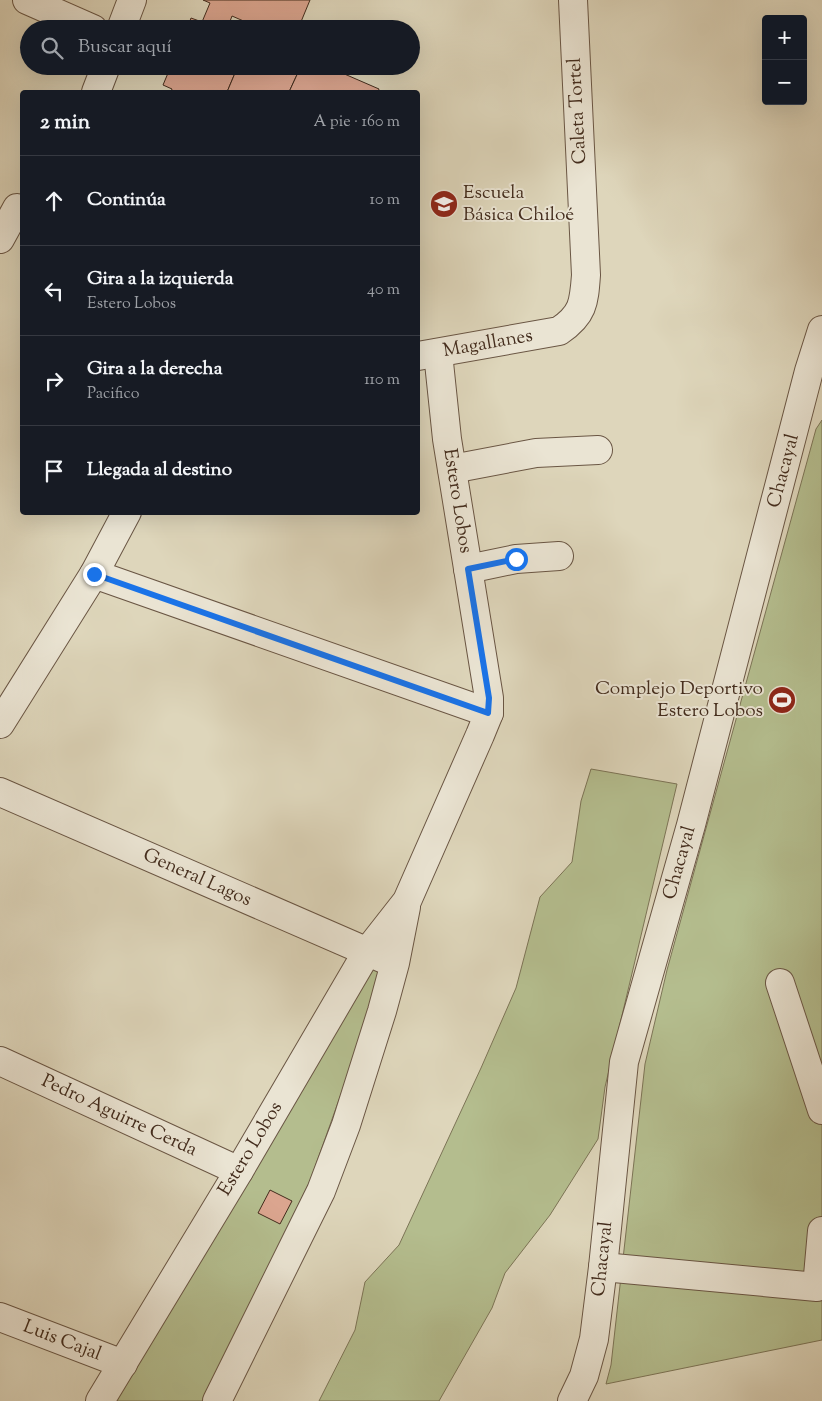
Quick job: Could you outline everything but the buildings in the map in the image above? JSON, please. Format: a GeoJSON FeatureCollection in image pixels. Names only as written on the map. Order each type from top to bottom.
{"type":"FeatureCollection","features":[{"type":"Feature","properties":{"kind":"street"},"geometry":{"type":"LineString","coordinates":[[27,0],[73,20]]}},
{"type":"Feature","properties":{"kind":"street"},"geometry":{"type":"LineString","coordinates":[[124,20],[132,0]]}},
{"type":"Feature","properties":{"kind":"street","name":"Caleta Tortel"},"geometry":{"type":"LineString","coordinates":[[559,331],[571,323],[581,310],[586,275],[573,0]]}},
{"type":"Feature","properties":{"kind":"street"},"geometry":{"type":"LineString","coordinates":[[97,90],[103,75]]}},
{"type":"Feature","properties":{"kind":"street"},"geometry":{"type":"LineString","coordinates":[[0,239],[13,206]]}},
{"type":"Feature","properties":{"kind":"street","name":"Chacayal"},"geometry":{"type":"LineString","coordinates":[[572,1401],[584,1376],[594,1339],[624,1062],[816,371],[822,330]]}},
{"type":"Feature","properties":{"kind":"street","name":"Magallanes"},"geometry":{"type":"LineString","coordinates":[[428,354],[559,331]]}},
{"type":"Feature","properties":{"kind":"street","name":"Estero Lobos"},"geometry":{"type":"LineString","coordinates":[[217,1401],[321,1191],[358,1090],[395,963],[407,901],[488,713],[489,698],[452,469],[428,354]]}},
{"type":"Feature","properties":{"kind":"street"},"geometry":{"type":"LineString","coordinates":[[452,469],[536,453],[598,450]]}},
{"type":"Feature","properties":{"kind":"street"},"geometry":{"type":"LineString","coordinates":[[0,724],[94,574],[125,515]]}},
{"type":"Feature","properties":{"kind":"street"},"geometry":{"type":"LineString","coordinates":[[468,569],[516,559],[559,556]]}},
{"type":"Feature","properties":{"kind":"street"},"geometry":{"type":"LineString","coordinates":[[94,574],[488,713]]}},
{"type":"Feature","properties":{"kind":"street","name":"General Lagos"},"geometry":{"type":"LineString","coordinates":[[0,792],[395,963]]}},
{"type":"Feature","properties":{"kind":"street","name":"Estero Lobos"},"geometry":{"type":"LineString","coordinates":[[100,1401],[239,1171],[367,952],[407,901]]}},
{"type":"Feature","properties":{"kind":"street"},"geometry":{"type":"LineString","coordinates":[[780,983],[822,1110]]}},
{"type":"Feature","properties":{"kind":"street","name":"Pedro Aguirre Cerda"},"geometry":{"type":"LineString","coordinates":[[0,1061],[239,1171]]}},
{"type":"Feature","properties":{"kind":"street"},"geometry":{"type":"LineString","coordinates":[[603,1267],[817,1287],[822,1231]]}},
{"type":"Feature","properties":{"kind":"street","name":"Luis Cajal"},"geometry":{"type":"LineString","coordinates":[[0,1317],[123,1364]]}},
{"type":"Feature","properties":{"kind":"green space","name":"Complejo Deportivo Estero Lobos"},"geometry":{"type":"Polygon","coordinates":[[[822,420],[822,1340],[606,1384],[611,1365],[645,1064],[667,970],[816,429],[822,420]]]}},
{"type":"Feature","properties":{"kind":"green space"},"geometry":{"type":"Polygon","coordinates":[[[591,769],[677,784],[605,1087],[598,1139],[550,1215],[505,1273],[492,1308],[439,1401],[319,1401],[355,1330],[365,1282],[399,1245],[481,1068],[516,988],[540,897],[572,862],[581,801],[591,769]]]}},
{"type":"Feature","properties":{"kind":"green space"},"geometry":{"type":"Polygon","coordinates":[[[382,961],[356,1052],[310,1181],[203,1401],[116,1401],[376,964],[382,961]]]}},
{"type":"Feature","properties":{"kind":"place","name":"Escuela Básica Chiloé"},"geometry":{"type":"Point","coordinates":[444,204]}},
{"type":"Feature","properties":{"kind":"place","name":"Complejo Deportivo Estero Lobos"},"geometry":{"type":"Point","coordinates":[782,700]}},
{"type":"Feature","properties":{"kind":"route"},"geometry":{"type":"LineString","coordinates":[[94,574],[488,713],[489,698],[468,569],[516,559]]}}]}
